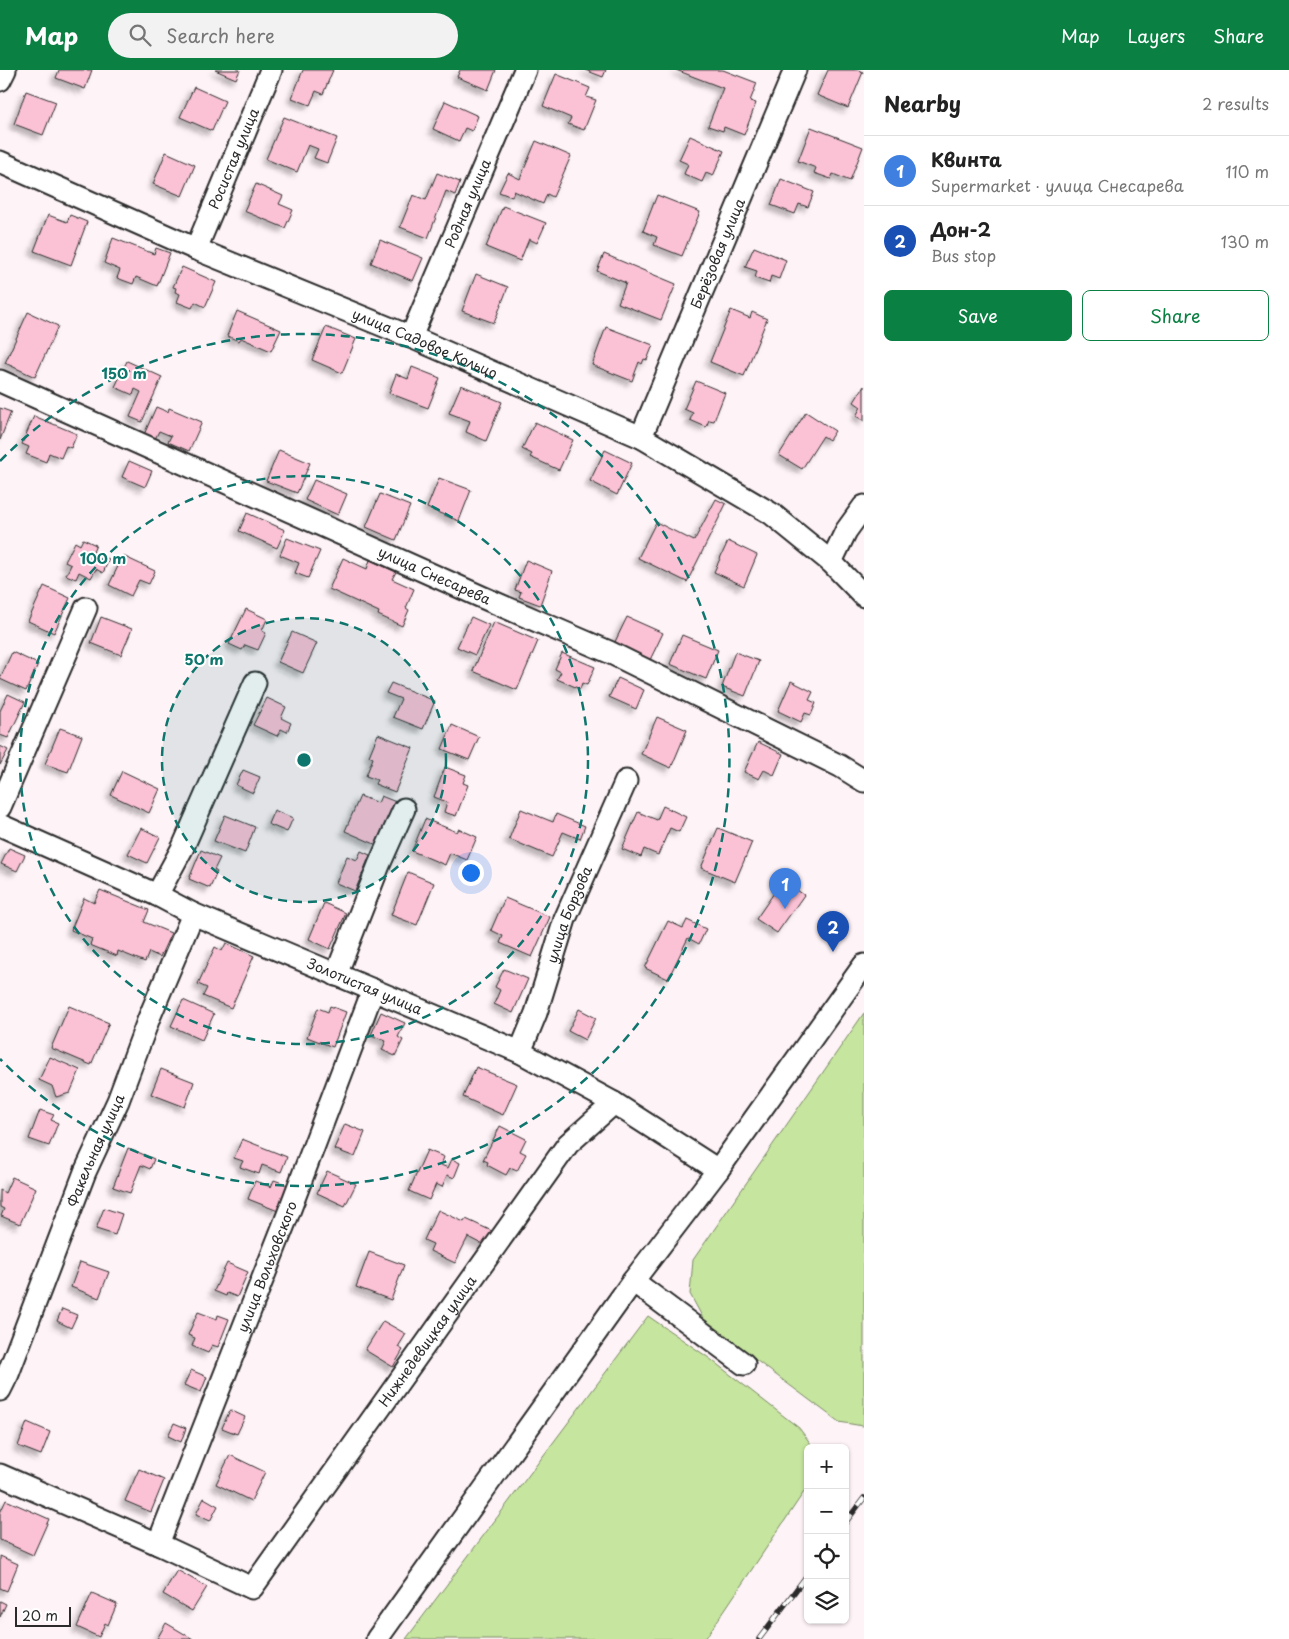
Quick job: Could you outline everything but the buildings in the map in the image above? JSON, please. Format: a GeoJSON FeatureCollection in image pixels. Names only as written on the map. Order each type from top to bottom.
{"type":"FeatureCollection","features":[{"type":"Feature","properties":{"kind":"street"},"geometry":{"type":"LineString","coordinates":[[0,80],[4,70]]}},
{"type":"Feature","properties":{"kind":"street","name":"Росистая улица"},"geometry":{"type":"LineString","coordinates":[[196,249],[271,70]]}},
{"type":"Feature","properties":{"kind":"street","name":"Родная улица"},"geometry":{"type":"LineString","coordinates":[[410,337],[525,70]]}},
{"type":"Feature","properties":{"kind":"street","name":"Берёзовая улица"},"geometry":{"type":"LineString","coordinates":[[641,437],[795,70]]}},
{"type":"Feature","properties":{"kind":"street","name":"улица Садовое Кольцо"},"geometry":{"type":"LineString","coordinates":[[0,162],[196,249],[410,337],[641,437],[772,514],[831,562],[864,596]]}},
{"type":"Feature","properties":{"kind":"street","name":"улица Снесарева"},"geometry":{"type":"LineString","coordinates":[[0,380],[484,598],[609,652],[840,766],[864,781]]}},
{"type":"Feature","properties":{"kind":"street"},"geometry":{"type":"LineString","coordinates":[[831,562],[846,531],[864,506]]}},
{"type":"Feature","properties":{"kind":"street"},"geometry":{"type":"LineString","coordinates":[[0,807],[86,608]]}},
{"type":"Feature","properties":{"kind":"street"},"geometry":{"type":"LineString","coordinates":[[157,895],[183,847],[256,683]]}},
{"type":"Feature","properties":{"kind":"street","name":"улица Борзова"},"geometry":{"type":"LineString","coordinates":[[520,1052],[536,1013],[565,919],[626,781]]}},
{"type":"Feature","properties":{"kind":"street"},"geometry":{"type":"LineString","coordinates":[[336,975],[379,865],[404,809]]}},
{"type":"Feature","properties":{"kind":"street","name":"Золотистая улица"},"geometry":{"type":"LineString","coordinates":[[0,825],[157,895],[193,914],[520,1052],[614,1103],[718,1170]]}},
{"type":"Feature","properties":{"kind":"street","name":"Факельная улица"},"geometry":{"type":"LineString","coordinates":[[0,1390],[8,1374],[85,1172],[118,1101],[149,1018],[193,914]]}},
{"type":"Feature","properties":{"kind":"street"},"geometry":{"type":"LineString","coordinates":[[377,1639],[633,1281],[718,1170],[864,964]]}},
{"type":"Feature","properties":{"kind":"street","name":"улица Вольховского"},"geometry":{"type":"LineString","coordinates":[[158,1544],[287,1217],[373,990]]}},
{"type":"Feature","properties":{"kind":"street","name":"Нижнедевицкая улица"},"geometry":{"type":"LineString","coordinates":[[158,1544],[252,1588],[568,1144],[614,1103]]}},
{"type":"Feature","properties":{"kind":"street"},"geometry":{"type":"LineString","coordinates":[[633,1281],[744,1364]]}},
{"type":"Feature","properties":{"kind":"street"},"geometry":{"type":"LineString","coordinates":[[0,1475],[158,1544]]}},
{"type":"Feature","properties":{"kind":"green space"},"geometry":{"type":"Polygon","coordinates":[[[864,1013],[863,1426],[839,1422],[705,1322],[690,1294],[693,1260],[864,1013]]]}},
{"type":"Feature","properties":{"kind":"green space"},"geometry":{"type":"Polygon","coordinates":[[[648,1316],[709,1358],[799,1428],[811,1444],[804,1444],[804,1492],[705,1639],[406,1639],[648,1316]]]}},
{"type":"Feature","properties":{"kind":"railway"},"geometry":{"type":"LineString","coordinates":[[849,1518],[864,1498]]}},
{"type":"Feature","properties":{"kind":"railway"},"geometry":{"type":"LineString","coordinates":[[759,1639],[804,1579]]}},
{"type":"Feature","properties":{"kind":"place","name":"Квинта"},"geometry":{"type":"Point","coordinates":[785,909]}},
{"type":"Feature","properties":{"kind":"place","name":"Дон-2"},"geometry":{"type":"Point","coordinates":[833,952]}}]}
